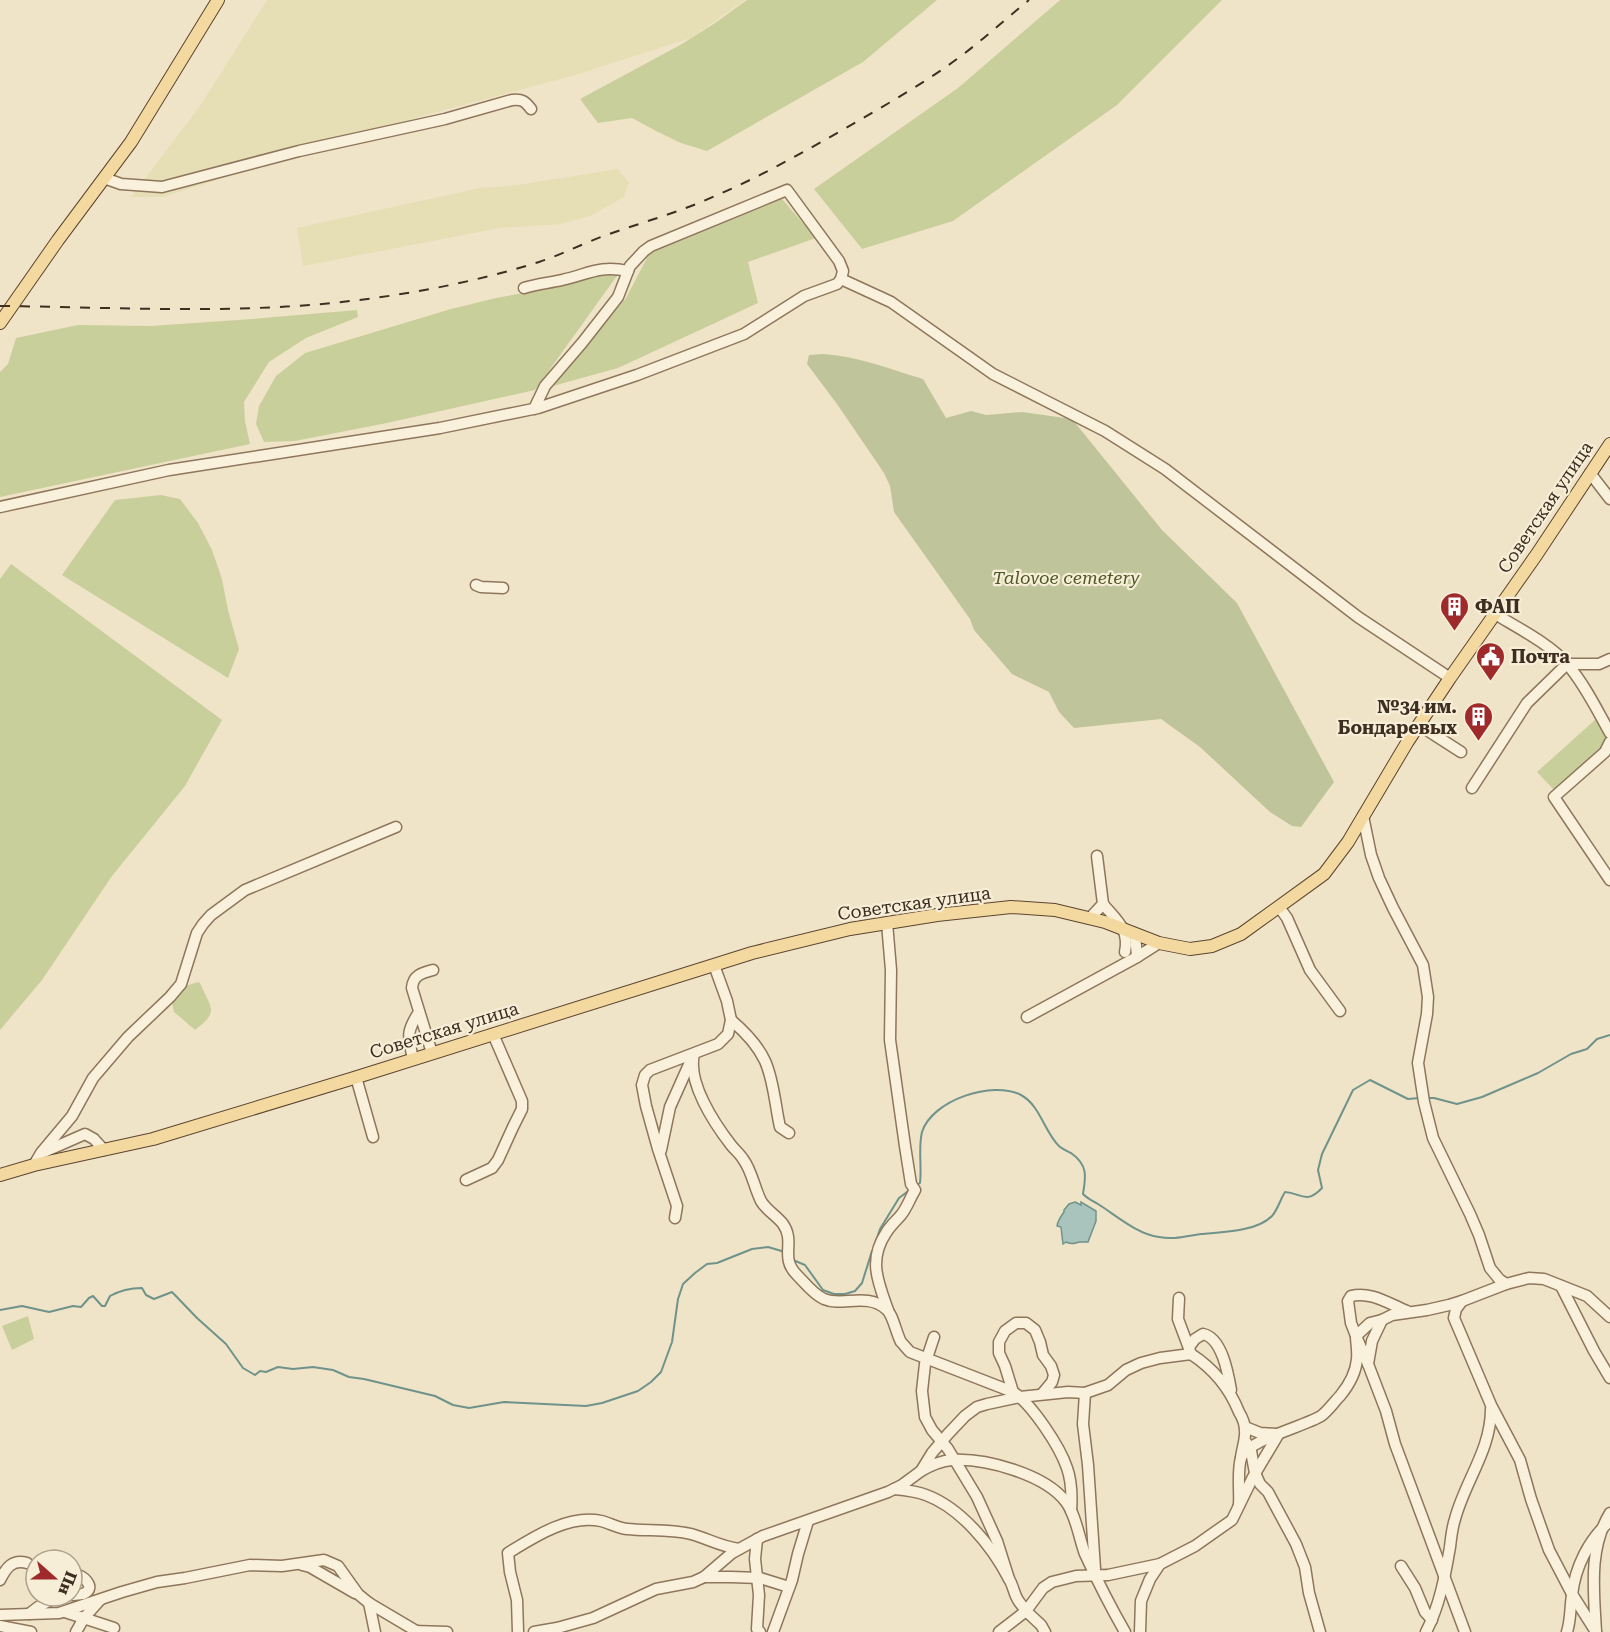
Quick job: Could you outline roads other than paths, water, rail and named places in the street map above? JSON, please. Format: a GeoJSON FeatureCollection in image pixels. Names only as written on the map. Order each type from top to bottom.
{"type":"FeatureCollection","features":[{"type":"Feature","properties":{"kind":"main road"},"geometry":{"type":"LineString","coordinates":[[0,323],[58,240],[132,142],[218,0]]}},
{"type":"Feature","properties":{"kind":"main road","name":"Советская улица"},"geometry":{"type":"LineString","coordinates":[[0,1175],[34,1165],[153,1139],[752,953],[850,929],[937,915],[1011,907],[1056,910],[1105,922],[1159,943],[1190,949],[1212,946],[1241,933],[1324,874],[1348,842],[1450,678],[1537,554],[1610,444]]}},
{"type":"Feature","properties":{"kind":"street"},"geometry":{"type":"LineString","coordinates":[[104,178],[122,184],[162,187],[299,151],[445,119],[512,100],[520,99],[526,102],[531,110]]}},
{"type":"Feature","properties":{"kind":"street"},"geometry":{"type":"LineString","coordinates":[[0,507],[169,470],[430,430],[534,409],[637,375],[744,334],[804,296],[837,284],[843,271],[839,261],[787,190],[651,246],[630,266],[618,297],[545,387],[534,409]]}},
{"type":"Feature","properties":{"kind":"street"},"geometry":{"type":"LineString","coordinates":[[524,288],[563,280],[590,271],[606,269],[628,271]]}},
{"type":"Feature","properties":{"kind":"street"},"geometry":{"type":"LineString","coordinates":[[841,279],[891,302],[993,374],[1105,431],[1166,470],[1358,617],[1450,678]]}},
{"type":"Feature","properties":{"kind":"street"},"geometry":{"type":"LineString","coordinates":[[1590,472],[1610,499]]}},
{"type":"Feature","properties":{"kind":"street"},"geometry":{"type":"LineString","coordinates":[[476,585],[503,588]]}},
{"type":"Feature","properties":{"kind":"street"},"geometry":{"type":"LineString","coordinates":[[1495,614],[1537,638],[1567,664],[1588,694],[1610,733]]}},
{"type":"Feature","properties":{"kind":"street"},"geometry":{"type":"LineString","coordinates":[[1473,788],[1527,703],[1567,664],[1599,664],[1610,659]]}},
{"type":"Feature","properties":{"kind":"street"},"geometry":{"type":"LineString","coordinates":[[1419,725],[1461,752]]}},
{"type":"Feature","properties":{"kind":"street"},"geometry":{"type":"LineString","coordinates":[[1610,742],[1605,752],[1554,797],[1610,880]]}},
{"type":"Feature","properties":{"kind":"street"},"geometry":{"type":"LineString","coordinates":[[1363,816],[1371,855],[1379,878],[1423,965],[1428,997],[1418,1064],[1433,1138],[1470,1214],[1490,1268],[1498,1279],[1506,1284]]}},
{"type":"Feature","properties":{"kind":"street"},"geometry":{"type":"LineString","coordinates":[[34,1165],[68,1121],[93,1078],[128,1037],[181,984],[197,933],[211,915],[245,890],[396,827]]}},
{"type":"Feature","properties":{"kind":"street"},"geometry":{"type":"LineString","coordinates":[[1097,856],[1103,904],[1129,932],[1137,957]]}},
{"type":"Feature","properties":{"kind":"street"},"geometry":{"type":"LineString","coordinates":[[1090,918],[1103,904]]}},
{"type":"Feature","properties":{"kind":"street"},"geometry":{"type":"LineString","coordinates":[[1280,907],[1294,931],[1310,970],[1340,1011]]}},
{"type":"Feature","properties":{"kind":"street"},"geometry":{"type":"LineString","coordinates":[[887,923],[891,970],[890,1040],[913,1187],[901,1215],[886,1232],[877,1254],[875,1265],[881,1291],[902,1342],[910,1352],[1016,1394]]}},
{"type":"Feature","properties":{"kind":"street"},"geometry":{"type":"LineString","coordinates":[[1125,952],[1129,932]]}},
{"type":"Feature","properties":{"kind":"street"},"geometry":{"type":"LineString","coordinates":[[1027,1017],[1159,943]]}},
{"type":"Feature","properties":{"kind":"street"},"geometry":{"type":"LineString","coordinates":[[675,1218],[677,1206],[646,1106],[642,1085],[645,1075],[650,1070],[718,1044],[728,1034],[731,1020],[714,965]]}},
{"type":"Feature","properties":{"kind":"street"},"geometry":{"type":"LineString","coordinates":[[432,1053],[411,988],[412,981],[417,975],[434,970]]}},
{"type":"Feature","properties":{"kind":"street"},"geometry":{"type":"LineString","coordinates":[[413,1059],[408,1034],[419,1012]]}},
{"type":"Feature","properties":{"kind":"street"},"geometry":{"type":"LineString","coordinates":[[731,1020],[750,1040],[764,1060],[770,1077],[780,1127],[789,1133]]}},
{"type":"Feature","properties":{"kind":"street"},"geometry":{"type":"LineString","coordinates":[[466,1180],[492,1168],[522,1109],[522,1101],[493,1034]]}},
{"type":"Feature","properties":{"kind":"street"},"geometry":{"type":"LineString","coordinates":[[694,1054],[691,1064],[694,1080],[716,1125],[744,1159],[763,1203],[784,1226],[789,1236],[789,1266],[822,1299],[868,1301],[888,1310]]}},
{"type":"Feature","properties":{"kind":"street"},"geometry":{"type":"LineString","coordinates":[[661,1155],[670,1107],[694,1054]]}},
{"type":"Feature","properties":{"kind":"street"},"geometry":{"type":"LineString","coordinates":[[356,1077],[373,1137]]}},
{"type":"Feature","properties":{"kind":"street"},"geometry":{"type":"LineString","coordinates":[[68,1121],[76,1137]]}},
{"type":"Feature","properties":{"kind":"street"},"geometry":{"type":"LineString","coordinates":[[41,1153],[85,1134],[94,1139],[104,1150]]}},
{"type":"Feature","properties":{"kind":"street"},"geometry":{"type":"LineString","coordinates":[[1485,1292],[1490,1268]]}},
{"type":"Feature","properties":{"kind":"street"},"geometry":{"type":"LineString","coordinates":[[1247,1443],[1303,1425],[1323,1414],[1347,1388],[1354,1372],[1357,1358],[1356,1336],[1370,1323],[1392,1315],[1427,1310],[1462,1301],[1529,1278],[1544,1279],[1587,1296],[1610,1317]]}},
{"type":"Feature","properties":{"kind":"street"},"geometry":{"type":"LineString","coordinates":[[1561,1286],[1610,1378]]}},
{"type":"Feature","properties":{"kind":"street"},"geometry":{"type":"LineString","coordinates":[[1408,1312],[1368,1295],[1351,1296],[1348,1301],[1356,1336],[1386,1411],[1395,1444],[1465,1632]]}},
{"type":"Feature","properties":{"kind":"street"},"geometry":{"type":"LineString","coordinates":[[1179,1298],[1178,1318],[1190,1351],[1216,1374],[1233,1396]]}},
{"type":"Feature","properties":{"kind":"street"},"geometry":{"type":"LineString","coordinates":[[1462,1301],[1456,1309],[1454,1318],[1491,1406],[1520,1461],[1549,1550],[1572,1594],[1596,1632]]}},
{"type":"Feature","properties":{"kind":"street"},"geometry":{"type":"LineString","coordinates":[[1368,1364],[1372,1341],[1382,1320]]}},
{"type":"Feature","properties":{"kind":"street"},"geometry":{"type":"LineString","coordinates":[[1042,1394],[1052,1382],[1054,1375],[1051,1366],[1043,1355],[1035,1329],[1026,1323],[1016,1323],[1005,1331],[999,1342],[999,1353],[1016,1394],[1049,1434],[1067,1467],[1071,1483],[1071,1511]]}},
{"type":"Feature","properties":{"kind":"street"},"geometry":{"type":"LineString","coordinates":[[1190,1351],[1196,1339],[1203,1334],[1210,1336],[1217,1343],[1245,1427],[1255,1473],[1296,1544],[1305,1567],[1309,1593],[1320,1632]]}},
{"type":"Feature","properties":{"kind":"street"},"geometry":{"type":"LineString","coordinates":[[934,1337],[927,1359],[922,1391],[925,1417],[977,1497],[1004,1557],[1017,1599],[1045,1632]]}},
{"type":"Feature","properties":{"kind":"street"},"geometry":{"type":"LineString","coordinates":[[921,1471],[942,1441],[965,1416],[977,1407],[1016,1394],[1085,1393],[1108,1385],[1126,1370],[1141,1363],[1190,1351]]}},
{"type":"Feature","properties":{"kind":"street"},"geometry":{"type":"LineString","coordinates":[[1085,1393],[1083,1424],[1096,1574]]}},
{"type":"Feature","properties":{"kind":"street"},"geometry":{"type":"LineString","coordinates":[[1426,1632],[1440,1598],[1455,1519],[1488,1438],[1491,1406]]}},
{"type":"Feature","properties":{"kind":"street"},"geometry":{"type":"LineString","coordinates":[[1245,1427],[1260,1433],[1279,1434]]}},
{"type":"Feature","properties":{"kind":"street"},"geometry":{"type":"LineString","coordinates":[[999,1632],[1026,1611],[1044,1588],[1052,1582],[1076,1576],[1160,1564],[1218,1531],[1232,1520],[1255,1473],[1279,1434]]}},
{"type":"Feature","properties":{"kind":"street"},"geometry":{"type":"LineString","coordinates":[[1239,1505],[1241,1458],[1247,1443]]}},
{"type":"Feature","properties":{"kind":"street"},"geometry":{"type":"LineString","coordinates":[[534,1632],[562,1630],[656,1589],[693,1582],[704,1577],[732,1553],[757,1539],[894,1490],[931,1465],[954,1460],[1012,1468],[1054,1490],[1066,1501],[1085,1554],[1125,1632]]}},
{"type":"Feature","properties":{"kind":"street"},"geometry":{"type":"LineString","coordinates":[[894,1490],[924,1494],[952,1509],[978,1535],[1009,1579]]}},
{"type":"Feature","properties":{"kind":"street"},"geometry":{"type":"LineString","coordinates":[[1596,1632],[1593,1570],[1596,1553],[1610,1513]]}},
{"type":"Feature","properties":{"kind":"street"},"geometry":{"type":"LineString","coordinates":[[518,1632],[517,1600],[508,1553],[555,1528],[584,1519],[602,1521],[626,1529],[667,1530],[691,1534],[720,1546],[739,1549]]}},
{"type":"Feature","properties":{"kind":"street"},"geometry":{"type":"LineString","coordinates":[[773,1632],[808,1521]]}},
{"type":"Feature","properties":{"kind":"street"},"geometry":{"type":"LineString","coordinates":[[1567,1632],[1572,1608],[1572,1594],[1581,1563],[1591,1542],[1607,1523]]}},
{"type":"Feature","properties":{"kind":"street"},"geometry":{"type":"LineString","coordinates":[[757,1539],[755,1559],[759,1595],[757,1629],[760,1632]]}},
{"type":"Feature","properties":{"kind":"street"},"geometry":{"type":"LineString","coordinates":[[0,1580],[8,1566],[13,1563],[24,1562]]}},
{"type":"Feature","properties":{"kind":"street"},"geometry":{"type":"LineString","coordinates":[[0,1615],[64,1611],[157,1582],[250,1565],[299,1564],[310,1567],[358,1594],[415,1632],[447,1632]]}},
{"type":"Feature","properties":{"kind":"street"},"geometry":{"type":"LineString","coordinates":[[1140,1632],[1141,1601],[1150,1579],[1160,1564]]}},
{"type":"Feature","properties":{"kind":"street"},"geometry":{"type":"LineString","coordinates":[[1401,1566],[1415,1588],[1425,1612],[1432,1620]]}},
{"type":"Feature","properties":{"kind":"street"},"geometry":{"type":"LineString","coordinates":[[704,1577],[758,1578],[789,1587]]}},
{"type":"Feature","properties":{"kind":"street"},"geometry":{"type":"LineString","coordinates":[[84,1578],[89,1586],[84,1593]]}},
{"type":"Feature","properties":{"kind":"street"},"geometry":{"type":"LineString","coordinates":[[76,1632],[84,1618],[103,1598]]}},
{"type":"Feature","properties":{"kind":"street"},"geometry":{"type":"LineString","coordinates":[[369,1603],[377,1631]]}},
{"type":"Feature","properties":{"kind":"street"},"geometry":{"type":"LineString","coordinates":[[29,1614],[35,1608]]}},
{"type":"Feature","properties":{"kind":"street"},"geometry":{"type":"LineString","coordinates":[[64,1611],[114,1628]]}},
{"type":"Feature","properties":{"kind":"street"},"geometry":{"type":"LineString","coordinates":[[0,1626],[31,1632]]}},
{"type":"Feature","properties":{"kind":"water"},"geometry":{"type":"Polygon","coordinates":[[[1075,1202],[1081,1205],[1081,1202],[1096,1211],[1096,1221],[1088,1242],[1063,1244],[1061,1227],[1057,1224],[1064,1210],[1069,1204],[1075,1202]]]}},
{"type":"Feature","properties":{"kind":"waterway"},"geometry":{"type":"LineString","coordinates":[[1426,1098],[1457,1104],[1482,1097],[1538,1073],[1571,1054],[1587,1049],[1597,1039],[1610,1035]]}},
{"type":"Feature","properties":{"kind":"waterway"},"geometry":{"type":"LineString","coordinates":[[915,1186],[920,1183],[920,1144],[922,1132],[928,1121],[950,1102],[965,1096],[995,1090],[1009,1091],[1028,1100],[1060,1147],[1077,1157],[1083,1166],[1085,1176],[1083,1194],[1127,1224],[1143,1232],[1164,1238],[1238,1230],[1257,1225],[1272,1216],[1285,1192],[1307,1197],[1322,1188],[1318,1170],[1322,1154],[1353,1090],[1370,1080],[1408,1099],[1420,1098]]}},
{"type":"Feature","properties":{"kind":"waterway"},"geometry":{"type":"LineString","coordinates":[[876,1241],[880,1229],[899,1198],[911,1189]]}},
{"type":"Feature","properties":{"kind":"waterway"},"geometry":{"type":"LineString","coordinates":[[0,1310],[22,1306],[49,1312],[73,1306],[81,1307],[93,1296],[102,1306],[105,1306],[110,1296],[121,1291],[142,1288],[146,1295],[154,1299],[172,1292],[226,1344],[243,1368],[255,1375],[260,1371],[266,1372],[278,1367],[293,1369],[313,1367],[435,1396],[453,1405],[469,1408],[504,1402],[586,1406],[638,1391],[661,1372],[672,1342],[678,1299],[683,1284],[695,1273],[707,1264],[717,1263],[752,1249],[768,1247],[785,1252]]}},
{"type":"Feature","properties":{"kind":"waterway"},"geometry":{"type":"LineString","coordinates":[[793,1260],[805,1265],[823,1290],[834,1294],[845,1294],[855,1291],[862,1283],[872,1251]]}},
{"type":"Feature","properties":{"kind":"railway"},"geometry":{"type":"LineString","coordinates":[[0,306],[208,309],[332,303],[437,288],[539,262],[601,237],[701,202],[787,161],[939,72],[1029,0]]}},
{"type":"Feature","properties":{"kind":"place","name":"ФАП"},"geometry":{"type":"Point","coordinates":[1454,632]}},
{"type":"Feature","properties":{"kind":"place","name":"Почта"},"geometry":{"type":"Point","coordinates":[1490,682]}},
{"type":"Feature","properties":{"kind":"place","name":"№34 им. Бондаревых"},"geometry":{"type":"Point","coordinates":[1478,742]}},
{"type":"Feature","properties":{"kind":"park label","name":"Talovoe cemetery"},"geometry":{"type":"Point","coordinates":[1066,577]}}]}
